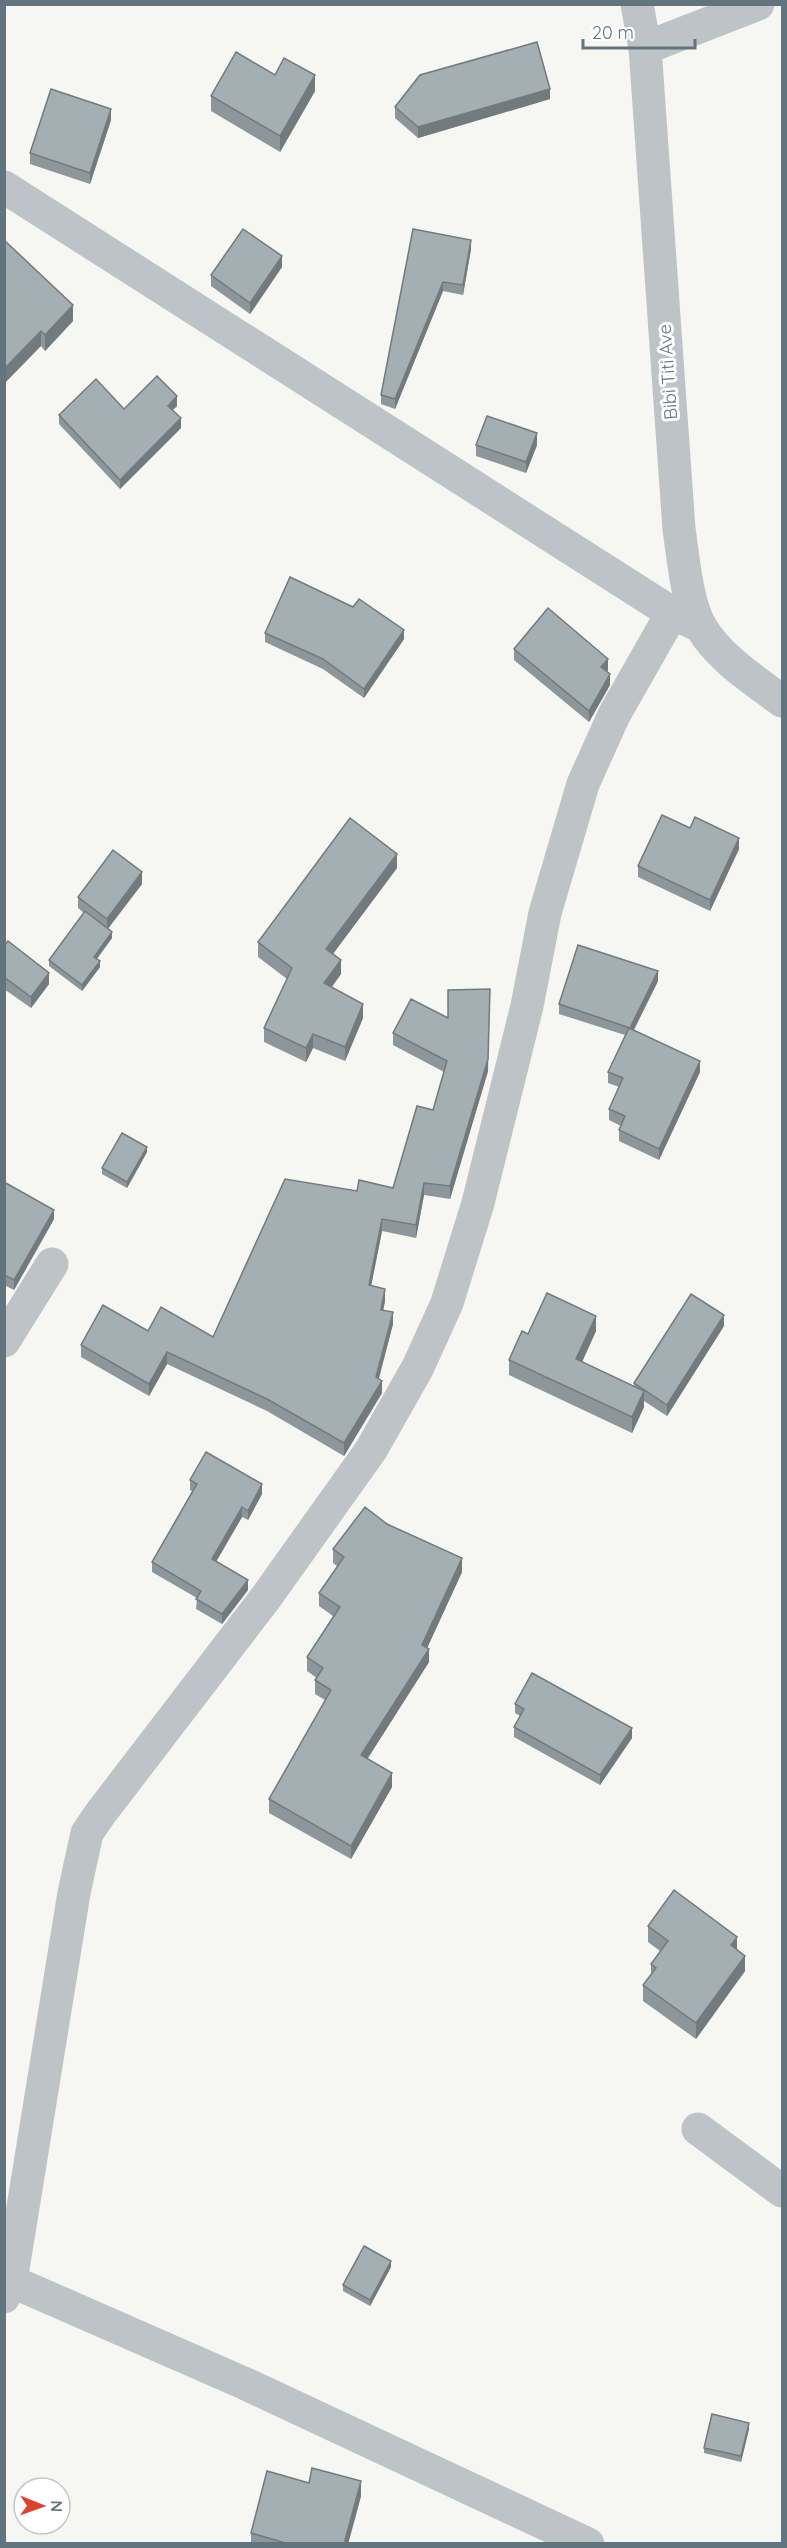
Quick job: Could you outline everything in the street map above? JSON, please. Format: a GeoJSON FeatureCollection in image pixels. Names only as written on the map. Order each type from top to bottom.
{"type":"FeatureCollection","features":[{"type":"Feature","properties":{"kind":"street","name":"Bibi Titi Ave"},"geometry":{"type":"LineString","coordinates":[[637,4],[645,48],[679,529],[685,574],[686,620],[742,671],[783,701]]}},
{"type":"Feature","properties":{"kind":"street"},"geometry":{"type":"LineString","coordinates":[[645,48],[758,4]]}},
{"type":"Feature","properties":{"kind":"street"},"geometry":{"type":"LineString","coordinates":[[4,187],[686,620],[614,715],[583,784],[545,913],[527,1006],[478,1203],[447,1303],[418,1367],[371,1450],[267,1596],[87,1833],[74,1893],[7,2285],[246,2384],[588,2544]]}},
{"type":"Feature","properties":{"kind":"street"},"geometry":{"type":"LineString","coordinates":[[4,1341],[52,1264]]}},
{"type":"Feature","properties":{"kind":"street"},"geometry":{"type":"LineString","coordinates":[[698,2129],[783,2191]]}},
{"type":"Feature","properties":{"kind":"building"},"geometry":{"type":"Polygon","coordinates":[[[537,42],[550,89],[418,127],[395,107],[420,75],[537,42]]]}},
{"type":"Feature","properties":{"kind":"building"},"geometry":{"type":"Polygon","coordinates":[[[236,52],[275,75],[284,58],[315,75],[280,136],[211,96],[236,52]]]}},
{"type":"Feature","properties":{"kind":"building"},"geometry":{"type":"Polygon","coordinates":[[[51,89],[111,109],[90,173],[30,153],[51,89]]]}},
{"type":"Feature","properties":{"kind":"building"},"geometry":{"type":"Polygon","coordinates":[[[243,229],[282,256],[250,303],[211,275],[243,229]]]}},
{"type":"Feature","properties":{"kind":"building"},"geometry":{"type":"Polygon","coordinates":[[[413,229],[471,240],[463,285],[443,282],[395,399],[381,395],[413,229]]]}},
{"type":"Feature","properties":{"kind":"building"},"geometry":{"type":"Polygon","coordinates":[[[4,240],[73,305],[45,335],[41,331],[4,369],[4,240]]]}},
{"type":"Feature","properties":{"kind":"building"},"geometry":{"type":"Polygon","coordinates":[[[157,376],[177,396],[168,406],[181,418],[120,480],[59,415],[96,379],[124,409],[157,376]]]}},
{"type":"Feature","properties":{"kind":"building"},"geometry":{"type":"Polygon","coordinates":[[[487,416],[537,433],[526,462],[476,445],[487,416]]]}},
{"type":"Feature","properties":{"kind":"building"},"geometry":{"type":"Polygon","coordinates":[[[290,577],[353,607],[359,599],[404,630],[364,689],[323,659],[265,633],[290,577]]]}},
{"type":"Feature","properties":{"kind":"building"},"geometry":{"type":"Polygon","coordinates":[[[548,608],[608,659],[601,667],[610,674],[589,711],[514,649],[548,608]]]}},
{"type":"Feature","properties":{"kind":"building"},"geometry":{"type":"Polygon","coordinates":[[[662,815],[690,828],[695,817],[739,838],[710,900],[638,866],[662,815]]]}},
{"type":"Feature","properties":{"kind":"building"},"geometry":{"type":"Polygon","coordinates":[[[350,818],[397,854],[326,949],[341,960],[324,983],[363,1004],[345,1047],[313,1034],[306,1048],[264,1028],[292,968],[258,942],[350,818]]]}},
{"type":"Feature","properties":{"kind":"building"},"geometry":{"type":"Polygon","coordinates":[[[113,850],[142,872],[107,919],[78,897],[113,850]]]}},
{"type":"Feature","properties":{"kind":"building"},"geometry":{"type":"Polygon","coordinates":[[[85,911],[112,932],[94,957],[100,961],[82,985],[49,960],[85,911]]]}},
{"type":"Feature","properties":{"kind":"building"},"geometry":{"type":"Polygon","coordinates":[[[8,941],[49,973],[31,997],[4,977],[4,946],[8,941]]]}},
{"type":"Feature","properties":{"kind":"building"},"geometry":{"type":"Polygon","coordinates":[[[578,945],[658,971],[630,1028],[559,1004],[578,945]]]}},
{"type":"Feature","properties":{"kind":"building"},"geometry":{"type":"Polygon","coordinates":[[[490,989],[488,1059],[450,1186],[424,1183],[416,1225],[382,1219],[369,1285],[385,1289],[381,1310],[393,1312],[376,1377],[382,1381],[344,1443],[267,1399],[167,1352],[149,1384],[81,1345],[103,1305],[148,1331],[161,1307],[213,1337],[285,1179],[357,1191],[359,1180],[393,1188],[417,1106],[433,1110],[447,1061],[393,1033],[411,999],[448,1018],[448,990],[490,989]]]}},
{"type":"Feature","properties":{"kind":"building"},"geometry":{"type":"Polygon","coordinates":[[[629,1028],[700,1061],[659,1149],[619,1130],[625,1116],[609,1109],[623,1078],[608,1072],[629,1028]]]}},
{"type":"Feature","properties":{"kind":"building"},"geometry":{"type":"Polygon","coordinates":[[[122,1133],[147,1147],[127,1182],[102,1168],[122,1133]]]}},
{"type":"Feature","properties":{"kind":"building"},"geometry":{"type":"Polygon","coordinates":[[[4,1182],[54,1210],[14,1280],[4,1275],[4,1182]]]}},
{"type":"Feature","properties":{"kind":"building"},"geometry":{"type":"Polygon","coordinates":[[[547,1293],[596,1316],[576,1359],[644,1391],[632,1417],[509,1360],[522,1331],[528,1334],[547,1293]]]}},
{"type":"Feature","properties":{"kind":"building"},"geometry":{"type":"Polygon","coordinates":[[[691,1294],[724,1315],[667,1405],[634,1383],[691,1294]]]}},
{"type":"Feature","properties":{"kind":"building"},"geometry":{"type":"Polygon","coordinates":[[[206,1452],[262,1484],[248,1511],[242,1507],[212,1559],[248,1580],[222,1614],[196,1599],[201,1591],[152,1562],[197,1484],[190,1480],[206,1452]]]}},
{"type":"Feature","properties":{"kind":"building"},"geometry":{"type":"Polygon","coordinates":[[[365,1507],[387,1524],[462,1558],[422,1645],[429,1649],[361,1755],[392,1773],[351,1846],[269,1799],[331,1690],[315,1680],[323,1668],[307,1657],[340,1607],[319,1593],[344,1557],[333,1549],[365,1507]]]}},
{"type":"Feature","properties":{"kind":"building"},"geometry":{"type":"Polygon","coordinates":[[[532,1673],[632,1728],[600,1775],[514,1727],[524,1709],[515,1704],[532,1673]]]}},
{"type":"Feature","properties":{"kind":"building"},"geometry":{"type":"Polygon","coordinates":[[[674,1890],[737,1937],[731,1945],[745,1956],[696,2023],[643,1985],[656,1968],[651,1964],[668,1941],[648,1926],[674,1890]]]}},
{"type":"Feature","properties":{"kind":"building"},"geometry":{"type":"Polygon","coordinates":[[[364,2246],[391,2261],[370,2300],[343,2285],[364,2246]]]}},
{"type":"Feature","properties":{"kind":"building"},"geometry":{"type":"Polygon","coordinates":[[[712,2414],[749,2423],[741,2456],[704,2448],[712,2414]]]}},
{"type":"Feature","properties":{"kind":"building"},"geometry":{"type":"Polygon","coordinates":[[[312,2468],[361,2481],[344,2544],[289,2544],[251,2533],[267,2471],[309,2483],[312,2468]]]}}]}
